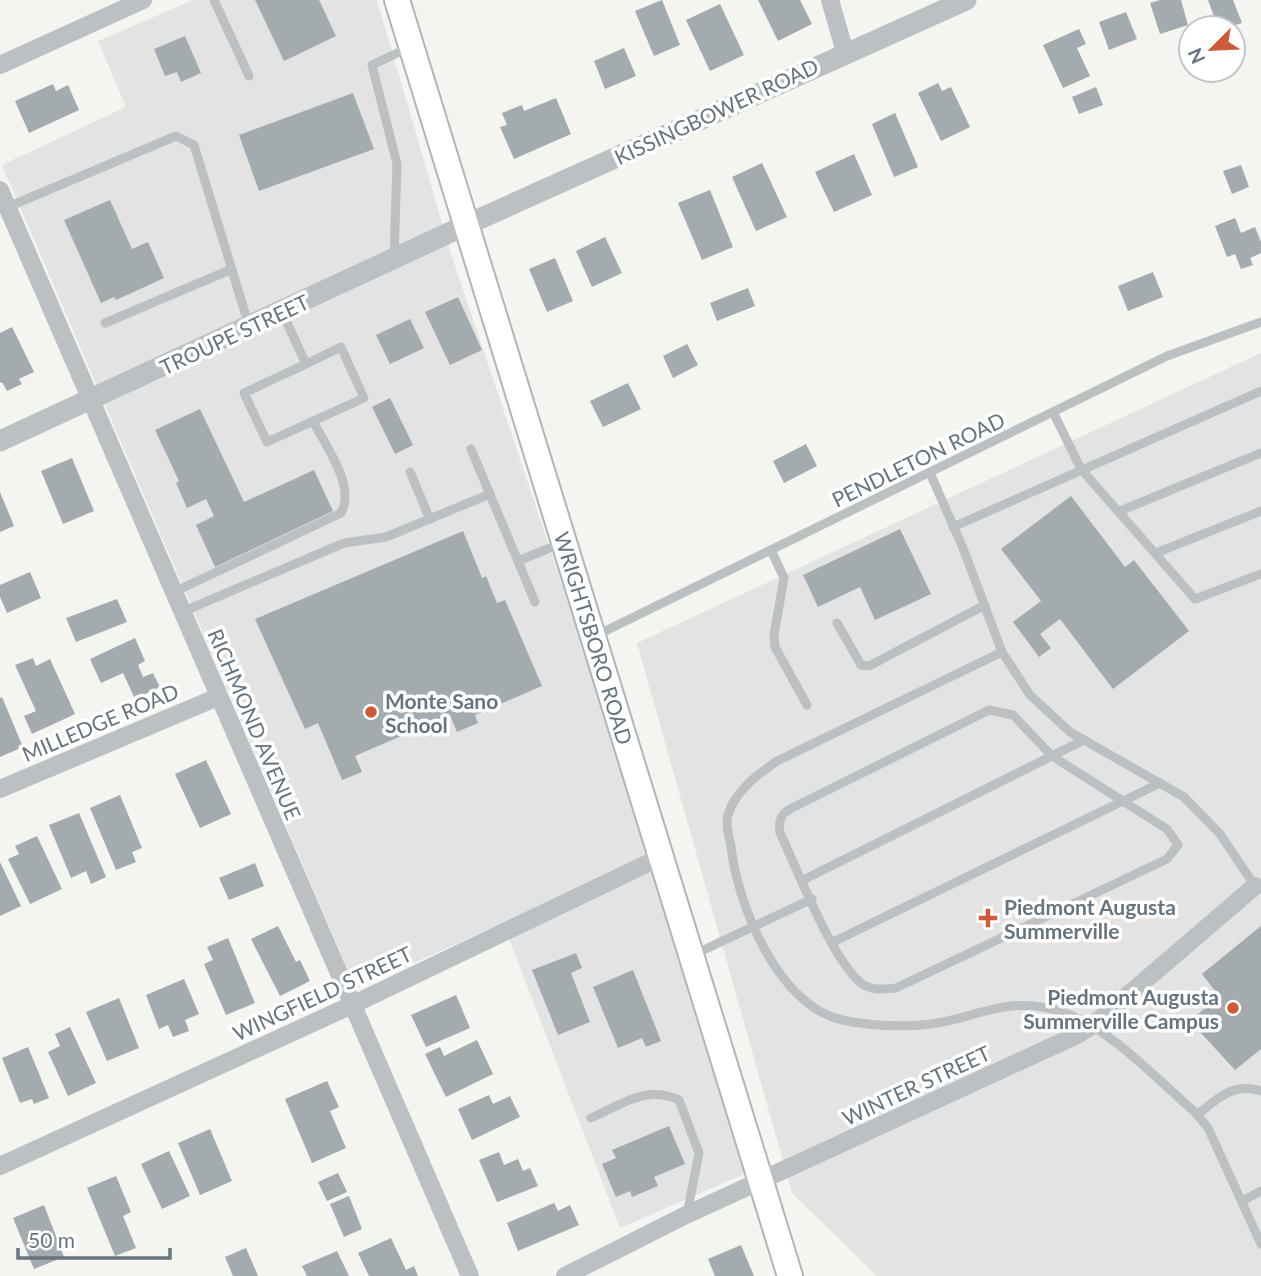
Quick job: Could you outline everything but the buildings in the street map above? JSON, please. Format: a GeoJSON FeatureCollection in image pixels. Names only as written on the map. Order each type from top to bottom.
{"type":"FeatureCollection","features":[{"type":"Feature","properties":{"kind":"main road","name":"WRIGHTSBORO ROAD"},"geometry":{"type":"LineString","coordinates":[[397,0],[790,1276]]}},
{"type":"Feature","properties":{"kind":"street"},"geometry":{"type":"LineString","coordinates":[[0,65],[143,0]]}},
{"type":"Feature","properties":{"kind":"street"},"geometry":{"type":"LineString","coordinates":[[830,0],[845,52]]}},
{"type":"Feature","properties":{"kind":"street","name":"KISSINGBOWER ROAD"},"geometry":{"type":"LineString","coordinates":[[466,225],[845,52],[966,0]]}},
{"type":"Feature","properties":{"kind":"street","name":"RICHMOND AVENUE"},"geometry":{"type":"LineString","coordinates":[[0,190],[94,400],[218,697],[470,1276]]}},
{"type":"Feature","properties":{"kind":"street","name":"TROUPE STREET"},"geometry":{"type":"LineString","coordinates":[[0,441],[94,400],[466,225]]}},
{"type":"Feature","properties":{"kind":"street","name":"MILLEDGE ROAD"},"geometry":{"type":"LineString","coordinates":[[0,789],[218,697]]}},
{"type":"Feature","properties":{"kind":"street","name":"WINGFIELD STREET"},"geometry":{"type":"LineString","coordinates":[[0,1166],[352,1005],[661,857]]}},
{"type":"Feature","properties":{"kind":"street","name":"WINTER STREET"},"geometry":{"type":"LineString","coordinates":[[565,1276],[686,1216],[1093,1025],[1255,886]]}},
{"type":"Feature","properties":{"kind":"lane"},"geometry":{"type":"LineString","coordinates":[[214,0],[249,76]]}},
{"type":"Feature","properties":{"kind":"lane"},"geometry":{"type":"LineString","coordinates":[[394,258],[397,164],[372,65],[411,46]]}},
{"type":"Feature","properties":{"kind":"lane"},"geometry":{"type":"LineString","coordinates":[[8,207],[176,136],[185,138],[194,145],[250,326]]}},
{"type":"Feature","properties":{"kind":"lane"},"geometry":{"type":"LineString","coordinates":[[105,323],[232,269]]}},
{"type":"Feature","properties":{"kind":"lane"},"geometry":{"type":"LineString","coordinates":[[282,312],[306,365]]}},
{"type":"Feature","properties":{"kind":"lane","name":"PENDLETON ROAD"},"geometry":{"type":"LineString","coordinates":[[593,637],[1167,356],[1261,322]]}},
{"type":"Feature","properties":{"kind":"lane"},"geometry":{"type":"LineString","coordinates":[[341,347],[364,398],[267,442],[244,393],[306,365],[341,347]]}},
{"type":"Feature","properties":{"kind":"lane"},"geometry":{"type":"LineString","coordinates":[[953,527],[1261,391]]}},
{"type":"Feature","properties":{"kind":"lane"},"geometry":{"type":"LineString","coordinates":[[1053,412],[1081,469],[1195,599],[1261,574]]}},
{"type":"Feature","properties":{"kind":"lane"},"geometry":{"type":"LineString","coordinates":[[174,592],[341,513],[347,502],[346,489],[313,421]]}},
{"type":"Feature","properties":{"kind":"lane"},"geometry":{"type":"LineString","coordinates":[[471,449],[535,602]]}},
{"type":"Feature","properties":{"kind":"lane"},"geometry":{"type":"LineString","coordinates":[[1120,511],[1261,453]]}},
{"type":"Feature","properties":{"kind":"lane"},"geometry":{"type":"LineString","coordinates":[[410,472],[430,519]]}},
{"type":"Feature","properties":{"kind":"lane"},"geometry":{"type":"LineString","coordinates":[[930,473],[1002,652],[1030,695],[1070,732],[1184,797],[1220,834],[1255,886]]}},
{"type":"Feature","properties":{"kind":"lane"},"geometry":{"type":"LineString","coordinates":[[182,612],[344,543],[386,537],[490,494]]}},
{"type":"Feature","properties":{"kind":"lane"},"geometry":{"type":"LineString","coordinates":[[1156,553],[1261,512]]}},
{"type":"Feature","properties":{"kind":"lane"},"geometry":{"type":"LineString","coordinates":[[518,561],[564,542]]}},
{"type":"Feature","properties":{"kind":"lane"},"geometry":{"type":"LineString","coordinates":[[771,550],[785,578],[774,635],[775,647],[807,705]]}},
{"type":"Feature","properties":{"kind":"lane"},"geometry":{"type":"LineString","coordinates":[[837,623],[861,665],[869,666],[985,605]]}},
{"type":"Feature","properties":{"kind":"lane"},"geometry":{"type":"LineString","coordinates":[[1002,652],[776,761],[750,779],[727,816],[734,877],[773,965],[802,1000],[839,1019],[923,1025],[1005,1004],[1056,1010],[1093,1025],[1197,1115],[1208,1128],[1261,1244]]}},
{"type":"Feature","properties":{"kind":"lane"},"geometry":{"type":"LineString","coordinates":[[989,710],[1013,715],[1052,756],[1167,829],[1178,845],[1167,859],[896,988],[880,990],[866,986],[849,972],[780,833],[779,821],[784,812],[989,710]]}},
{"type":"Feature","properties":{"kind":"lane"},"geometry":{"type":"LineString","coordinates":[[803,880],[1084,740]]}},
{"type":"Feature","properties":{"kind":"lane"},"geometry":{"type":"LineString","coordinates":[[833,942],[1160,783]]}},
{"type":"Feature","properties":{"kind":"lane"},"geometry":{"type":"LineString","coordinates":[[692,956],[812,899]]}},
{"type":"Feature","properties":{"kind":"lane"},"geometry":{"type":"LineString","coordinates":[[1197,1115],[1221,1094],[1234,1089],[1261,1091]]}},
{"type":"Feature","properties":{"kind":"lane"},"geometry":{"type":"LineString","coordinates":[[591,1118],[647,1093],[663,1093],[679,1100],[699,1153],[686,1216]]}},
{"type":"Feature","properties":{"kind":"lane"},"geometry":{"type":"LineString","coordinates":[[1242,1201],[1261,1191]]}},
{"type":"Feature","properties":{"kind":"shaded area"},"geometry":{"type":"Polygon","coordinates":[[[193,0],[377,0],[452,257],[583,647],[744,1174],[620,1228],[503,923],[356,989],[2,165],[126,107],[98,41],[193,0]]]}},
{"type":"Feature","properties":{"kind":"shaded area","name":"Piedmont Augusta Summerville"},"geometry":{"type":"Polygon","coordinates":[[[1261,353],[1261,1276],[877,1276],[792,1193],[637,643],[1261,353]]]}},
{"type":"Feature","properties":{"kind":"place","name":"Monte Sano School"},"geometry":{"type":"Point","coordinates":[371,712]}},
{"type":"Feature","properties":{"kind":"place","name":"Piedmont Augusta Summerville"},"geometry":{"type":"Point","coordinates":[988,918]}},
{"type":"Feature","properties":{"kind":"place","name":"Piedmont Augusta Summerville Campus"},"geometry":{"type":"Point","coordinates":[1233,1008]}}]}
